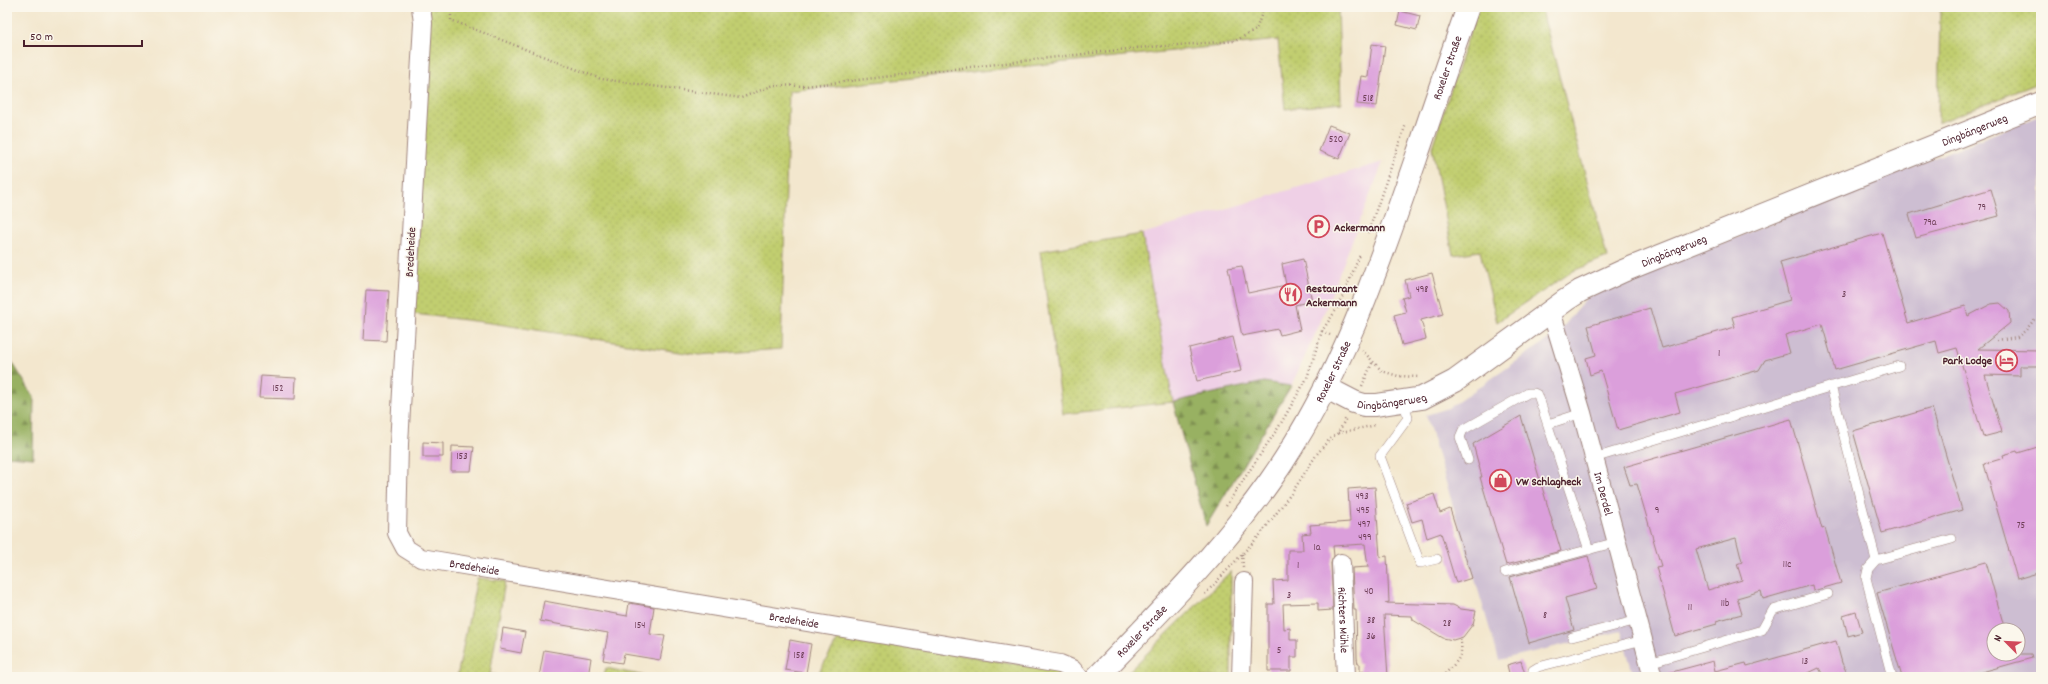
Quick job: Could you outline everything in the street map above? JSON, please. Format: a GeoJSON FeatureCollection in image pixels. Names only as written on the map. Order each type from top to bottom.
{"type":"FeatureCollection","features":[{"type":"Feature","properties":{"kind":"main road","name":"Roxeler Straße"},"geometry":{"type":"LineString","coordinates":[[1097,677],[1193,577],[1233,530],[1270,480],[1299,434],[1325,387],[1346,342],[1380,260],[1468,7]]}},
{"type":"Feature","properties":{"kind":"main road","name":"Dingbängerweg"},"geometry":{"type":"LineString","coordinates":[[1325,387],[1354,402],[1364,405],[1404,402],[1422,398],[1455,381],[1580,291],[1623,271],[2041,103]]}},
{"type":"Feature","properties":{"kind":"street","name":"Bredeheide"},"geometry":{"type":"LineString","coordinates":[[420,7],[423,23],[399,444],[397,533],[405,548],[421,558],[1060,664],[1072,669],[1079,677]]}},
{"type":"Feature","properties":{"kind":"street","name":"Im Derdel"},"geometry":{"type":"LineString","coordinates":[[1551,311],[1582,413],[1651,670]]}},
{"type":"Feature","properties":{"kind":"street","name":"Richters Mühle"},"geometry":{"type":"LineString","coordinates":[[1341,563],[1346,677]]}},
{"type":"Feature","properties":{"kind":"street"},"geometry":{"type":"LineString","coordinates":[[1241,677],[1244,582]]}},
{"type":"Feature","properties":{"kind":"lane"},"geometry":{"type":"LineString","coordinates":[[1594,458],[1899,366]]}},
{"type":"Feature","properties":{"kind":"lane"},"geometry":{"type":"LineString","coordinates":[[1831,386],[1876,560]]}},
{"type":"Feature","properties":{"kind":"lane"},"geometry":{"type":"LineString","coordinates":[[1468,460],[1460,437],[1463,430],[1528,393],[1534,393],[1538,396],[1548,424],[1589,550]]}},
{"type":"Feature","properties":{"kind":"lane"},"geometry":{"type":"LineString","coordinates":[[1404,402],[1408,418],[1380,456],[1420,563],[1437,559]]}},
{"type":"Feature","properties":{"kind":"lane"},"geometry":{"type":"LineString","coordinates":[[1548,424],[1582,413]]}},
{"type":"Feature","properties":{"kind":"lane"},"geometry":{"type":"LineString","coordinates":[[1892,677],[1866,578],[1868,569],[1876,560],[1952,539]]}},
{"type":"Feature","properties":{"kind":"lane"},"geometry":{"type":"LineString","coordinates":[[1505,572],[1617,542]]}},
{"type":"Feature","properties":{"kind":"lane"},"geometry":{"type":"LineString","coordinates":[[1651,670],[1762,630],[1773,610],[1828,594]]}},
{"type":"Feature","properties":{"kind":"lane"},"geometry":{"type":"LineString","coordinates":[[1572,636],[1638,620]]}},
{"type":"Feature","properties":{"kind":"lane"},"geometry":{"type":"LineString","coordinates":[[1532,677],[1533,670],[1538,667],[1643,640]]}},
{"type":"Feature","properties":{"kind":"path"},"geometry":{"type":"LineString","coordinates":[[451,7],[451,20],[601,79],[741,98],[774,85],[805,86],[1136,48],[1236,41],[1256,30],[1264,7]]}},
{"type":"Feature","properties":{"kind":"path"},"geometry":{"type":"LineString","coordinates":[[1368,234],[1407,123]]}},
{"type":"Feature","properties":{"kind":"path"},"geometry":{"type":"LineString","coordinates":[[1223,509],[1280,425],[1307,378],[1322,331],[1338,307],[1363,249]]}},
{"type":"Feature","properties":{"kind":"path"},"geometry":{"type":"LineString","coordinates":[[1997,340],[2017,337],[2024,332],[2034,320],[2041,320]]}},
{"type":"Feature","properties":{"kind":"path"},"geometry":{"type":"LineString","coordinates":[[1442,677],[1458,660],[1463,650],[1460,638]]}},
{"type":"Feature","properties":{"kind":"shaded area"},"geometry":{"type":"Polygon","coordinates":[[[2041,115],[2041,677],[1634,677],[1621,631],[1499,660],[1426,415],[1449,408],[1559,332],[1587,297],[2041,115]]]}},
{"type":"Feature","properties":{"kind":"shaded area"},"geometry":{"type":"Polygon","coordinates":[[[1383,162],[1318,328],[1291,386],[1264,382],[1173,402],[1142,234],[1383,162]]]}},
{"type":"Feature","properties":{"kind":"green space"},"geometry":{"type":"Polygon","coordinates":[[[428,7],[1338,7],[1341,103],[1285,109],[1278,40],[789,91],[781,349],[699,355],[491,323],[414,314],[428,7]]]}},
{"type":"Feature","properties":{"kind":"green space"},"geometry":{"type":"Polygon","coordinates":[[[1478,7],[1541,7],[1607,257],[1573,271],[1497,322],[1480,251],[1453,255],[1432,147],[1478,7]]]}},
{"type":"Feature","properties":{"kind":"green space"},"geometry":{"type":"Polygon","coordinates":[[[1940,7],[2041,7],[2041,82],[1938,123],[1940,7]]]}},
{"type":"Feature","properties":{"kind":"green space"},"geometry":{"type":"Polygon","coordinates":[[[1142,234],[1173,402],[1063,414],[1040,251],[1142,234]]]}},
{"type":"Feature","properties":{"kind":"green space"},"geometry":{"type":"Polygon","coordinates":[[[7,354],[34,397],[33,458],[7,456],[7,354]]]}},
{"type":"Feature","properties":{"kind":"green space"},"geometry":{"type":"Polygon","coordinates":[[[1264,382],[1291,386],[1206,526],[1173,402],[1264,382]]]}},
{"type":"Feature","properties":{"kind":"green space"},"geometry":{"type":"Polygon","coordinates":[[[1231,571],[1231,677],[1123,677],[1231,571]]]}},
{"type":"Feature","properties":{"kind":"green space"},"geometry":{"type":"Polygon","coordinates":[[[477,578],[505,581],[490,674],[505,677],[457,677],[477,578]]]}},
{"type":"Feature","properties":{"kind":"green space"},"geometry":{"type":"Polygon","coordinates":[[[840,636],[1075,673],[1071,677],[816,677],[840,636]]]}},
{"type":"Feature","properties":{"kind":"green space"},"geometry":{"type":"Polygon","coordinates":[[[606,668],[650,677],[603,677],[606,668]]]}},
{"type":"Feature","properties":{"kind":"building"},"geometry":{"type":"Polygon","coordinates":[[[1400,11],[1420,16],[1417,30],[1397,25],[1400,11]]]}},
{"type":"Feature","properties":{"kind":"building"},"geometry":{"type":"Polygon","coordinates":[[[1372,44],[1385,46],[1377,106],[1357,104],[1361,76],[1368,77],[1372,44]]]}},
{"type":"Feature","properties":{"kind":"building"},"geometry":{"type":"Polygon","coordinates":[[[1329,125],[1350,133],[1339,159],[1319,151],[1329,125]]]}},
{"type":"Feature","properties":{"kind":"building"},"geometry":{"type":"Polygon","coordinates":[[[1991,189],[1999,216],[1916,238],[1909,214],[1991,189]]]}},
{"type":"Feature","properties":{"kind":"building"},"geometry":{"type":"Polygon","coordinates":[[[1882,233],[1908,323],[1965,306],[1968,316],[1991,304],[2000,303],[2009,311],[2010,323],[1978,349],[2041,350],[2041,366],[2020,366],[2020,376],[1985,375],[2002,432],[1983,437],[1957,348],[1939,353],[1936,341],[1835,370],[1822,324],[1785,335],[1790,353],[1765,360],[1759,370],[1675,394],[1680,412],[1618,430],[1601,371],[1590,375],[1586,358],[1596,355],[1588,326],[1650,308],[1662,348],[1735,327],[1732,317],[1790,300],[1780,262],[1882,233]]]}},
{"type":"Feature","properties":{"kind":"building"},"geometry":{"type":"Polygon","coordinates":[[[1303,259],[1312,301],[1295,305],[1300,330],[1280,335],[1278,329],[1242,336],[1228,268],[1242,266],[1248,293],[1286,285],[1282,264],[1303,259]]]}},
{"type":"Feature","properties":{"kind":"building"},"geometry":{"type":"Polygon","coordinates":[[[1432,273],[1443,314],[1421,320],[1426,339],[1402,345],[1394,315],[1406,312],[1402,298],[1409,296],[1405,280],[1432,273]]]}},
{"type":"Feature","properties":{"kind":"building"},"geometry":{"type":"Polygon","coordinates":[[[366,290],[389,291],[386,341],[363,340],[366,290]]]}},
{"type":"Feature","properties":{"kind":"building"},"geometry":{"type":"Polygon","coordinates":[[[1233,337],[1241,371],[1197,381],[1189,348],[1233,337]]]}},
{"type":"Feature","properties":{"kind":"building"},"geometry":{"type":"Polygon","coordinates":[[[261,376],[296,378],[295,399],[259,398],[261,376]]]}},
{"type":"Feature","properties":{"kind":"building"},"geometry":{"type":"Polygon","coordinates":[[[1932,408],[1962,510],[1882,533],[1853,431],[1932,408]]]}},
{"type":"Feature","properties":{"kind":"building"},"geometry":{"type":"Polygon","coordinates":[[[1521,416],[1561,551],[1506,565],[1480,477],[1482,477],[1473,444],[1521,416]]]}},
{"type":"Feature","properties":{"kind":"building"},"geometry":{"type":"Polygon","coordinates":[[[1791,419],[1822,529],[1825,528],[1841,583],[1813,591],[1812,585],[1763,599],[1761,591],[1737,598],[1742,614],[1716,621],[1717,624],[1675,636],[1656,567],[1661,566],[1637,484],[1630,485],[1624,467],[1791,419]],[[1736,538],[1696,549],[1708,590],[1742,580],[1737,564],[1742,562],[1736,538]]]}},
{"type":"Feature","properties":{"kind":"building"},"geometry":{"type":"Polygon","coordinates":[[[423,442],[443,443],[443,457],[423,457],[423,442]]]}},
{"type":"Feature","properties":{"kind":"building"},"geometry":{"type":"Polygon","coordinates":[[[452,446],[474,447],[471,471],[451,471],[452,446]]]}},
{"type":"Feature","properties":{"kind":"building"},"geometry":{"type":"Polygon","coordinates":[[[2041,446],[2041,572],[2017,579],[1984,464],[2004,458],[2003,455],[2017,451],[2018,453],[2041,446]]]}},
{"type":"Feature","properties":{"kind":"building"},"geometry":{"type":"Polygon","coordinates":[[[1375,487],[1380,557],[1387,556],[1389,602],[1385,603],[1453,605],[1461,609],[1476,611],[1473,624],[1463,637],[1453,640],[1443,638],[1413,620],[1412,616],[1384,615],[1388,677],[1373,677],[1371,671],[1360,672],[1360,664],[1358,664],[1357,658],[1356,610],[1354,610],[1352,568],[1368,567],[1365,544],[1333,546],[1334,556],[1331,563],[1333,610],[1318,611],[1318,603],[1283,604],[1284,629],[1290,628],[1290,640],[1297,640],[1297,657],[1291,657],[1291,671],[1268,671],[1268,604],[1274,604],[1273,581],[1288,580],[1288,550],[1303,550],[1302,534],[1311,533],[1310,525],[1350,522],[1348,489],[1375,487]]]}},
{"type":"Feature","properties":{"kind":"building"},"geometry":{"type":"Polygon","coordinates":[[[1434,494],[1440,513],[1450,509],[1472,578],[1456,583],[1441,533],[1427,538],[1422,519],[1412,522],[1406,503],[1434,494]]]}},
{"type":"Feature","properties":{"kind":"building"},"geometry":{"type":"Polygon","coordinates":[[[1588,556],[1597,589],[1565,598],[1574,630],[1529,643],[1510,577],[1588,556]]]}},
{"type":"Feature","properties":{"kind":"building"},"geometry":{"type":"Polygon","coordinates":[[[1986,562],[2003,622],[1986,622],[1986,662],[2018,662],[1964,677],[1902,677],[1877,593],[1986,562]]]}},
{"type":"Feature","properties":{"kind":"building"},"geometry":{"type":"Polygon","coordinates":[[[544,601],[627,616],[629,603],[654,607],[650,634],[665,636],[660,660],[624,654],[622,663],[603,660],[608,633],[540,621],[544,601]]]}},
{"type":"Feature","properties":{"kind":"building"},"geometry":{"type":"Polygon","coordinates":[[[1856,612],[1862,632],[1848,636],[1843,616],[1856,612]]]}},
{"type":"Feature","properties":{"kind":"building"},"geometry":{"type":"Polygon","coordinates":[[[503,628],[525,632],[521,653],[500,649],[503,628]]]}},
{"type":"Feature","properties":{"kind":"building"},"geometry":{"type":"Polygon","coordinates":[[[790,640],[811,644],[806,673],[785,670],[790,640]]]}},
{"type":"Feature","properties":{"kind":"building"},"geometry":{"type":"Polygon","coordinates":[[[1836,641],[1842,663],[1849,677],[1824,677],[1819,668],[1800,677],[1668,677],[1668,673],[1713,661],[1715,671],[1746,663],[1747,666],[1836,641]]]}},
{"type":"Feature","properties":{"kind":"building"},"geometry":{"type":"Polygon","coordinates":[[[544,650],[591,658],[588,677],[539,677],[544,650]]]}},
{"type":"Feature","properties":{"kind":"building"},"geometry":{"type":"Polygon","coordinates":[[[2026,654],[2031,654],[2032,658],[2026,660],[2026,654]]]}},
{"type":"Feature","properties":{"kind":"building"},"geometry":{"type":"Polygon","coordinates":[[[1521,661],[1526,677],[1510,677],[1507,665],[1521,661]]]}},
{"type":"Feature","properties":{"kind":"place","name":"Ackermann"},"geometry":{"type":"Point","coordinates":[1319,227]}},
{"type":"Feature","properties":{"kind":"place","name":"Restaurant Ackermann"},"geometry":{"type":"Point","coordinates":[1291,295]}},
{"type":"Feature","properties":{"kind":"place","name":"Park Lodge"},"geometry":{"type":"Point","coordinates":[2007,360]}},
{"type":"Feature","properties":{"kind":"place","name":"VW Schlagheck"},"geometry":{"type":"Point","coordinates":[1501,481]}}]}
